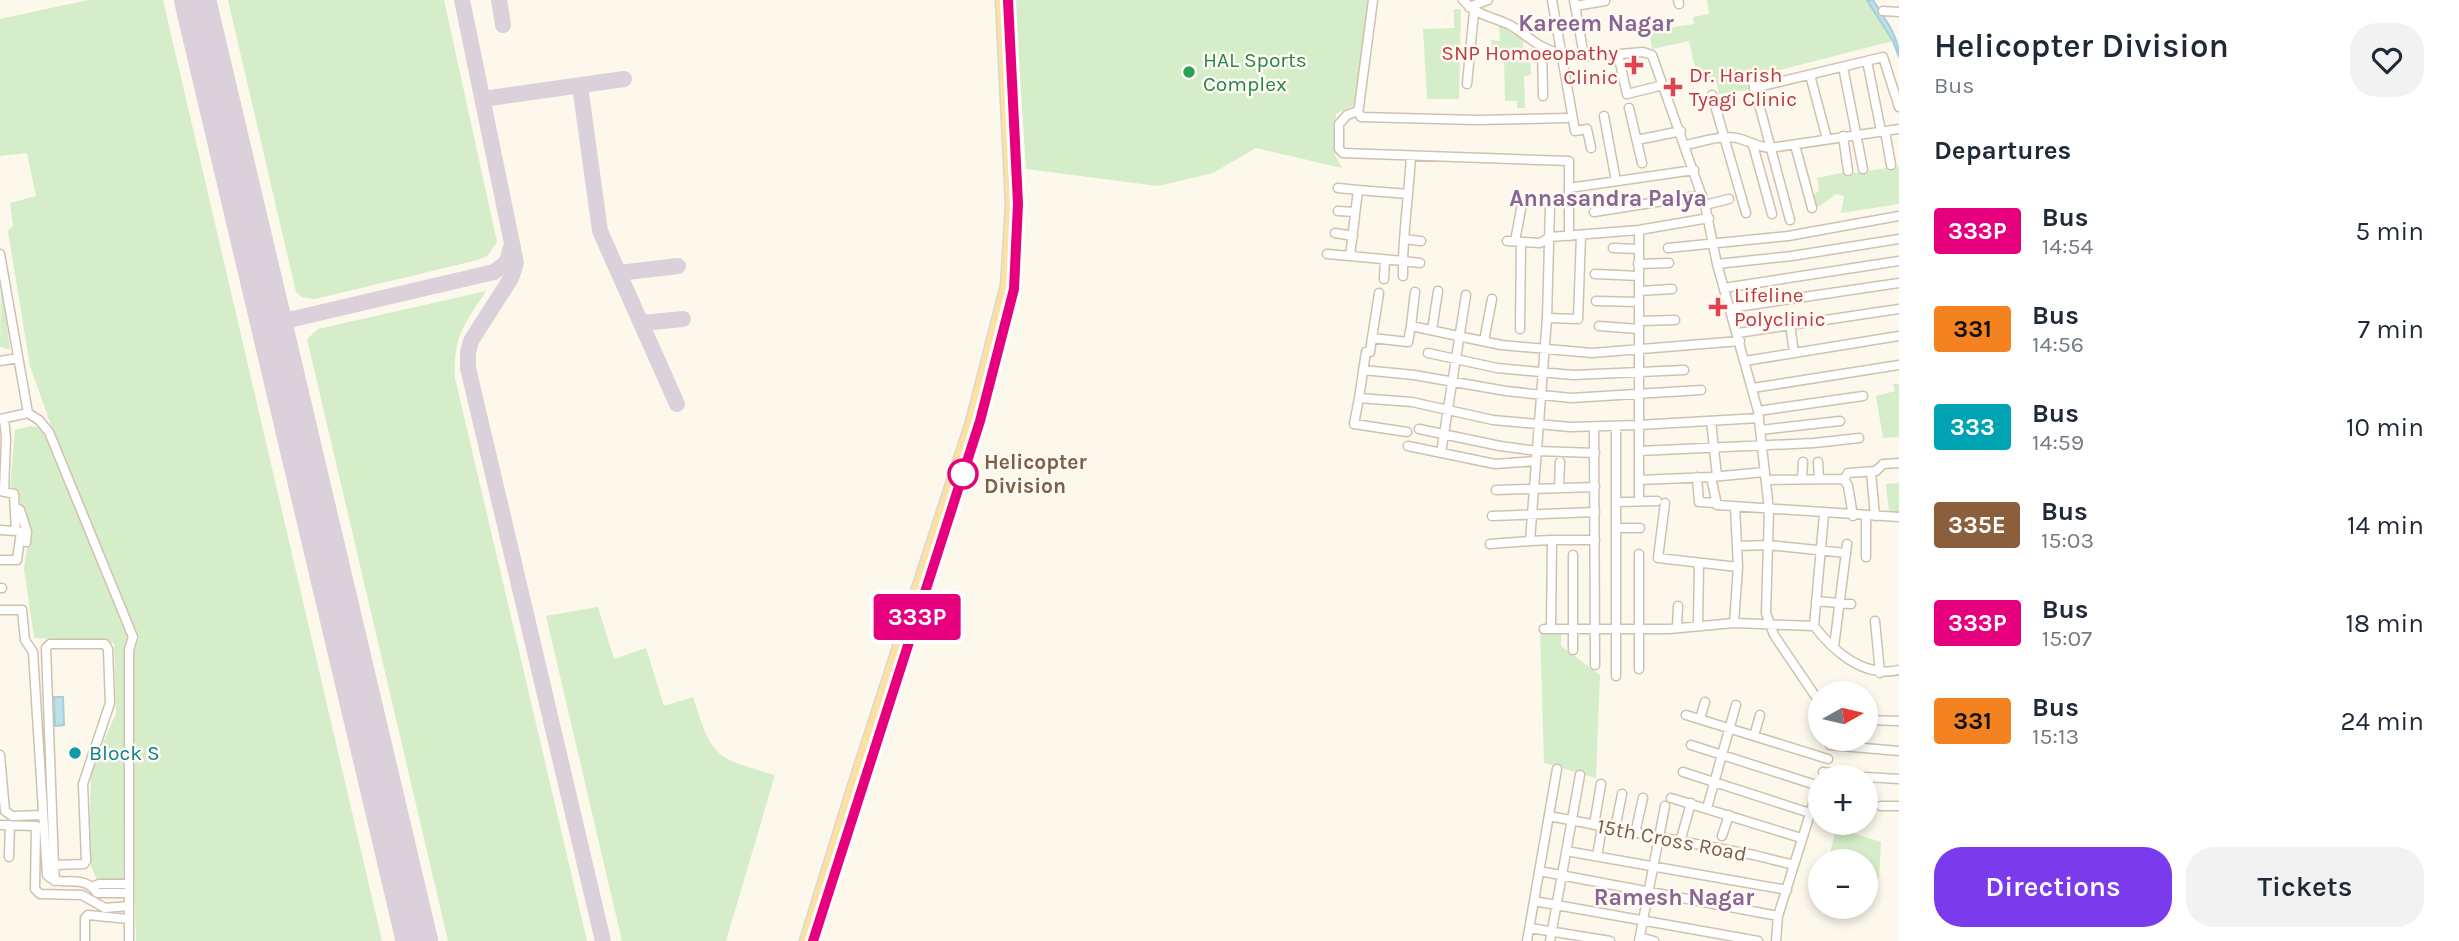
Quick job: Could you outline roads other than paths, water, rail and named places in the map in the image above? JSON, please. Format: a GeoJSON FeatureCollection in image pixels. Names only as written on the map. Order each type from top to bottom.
{"type":"FeatureCollection","features":[{"type":"Feature","properties":{"kind":"main road"},"geometry":{"type":"LineString","coordinates":[[805,941],[857,773],[974,428],[1006,285],[1011,227],[1001,0]]}},
{"type":"Feature","properties":{"kind":"main road"},"geometry":{"type":"LineString","coordinates":[[813,941],[974,428],[1014,289],[1018,204],[1008,0]]}},
{"type":"Feature","properties":{"kind":"street"},"geometry":{"type":"LineString","coordinates":[[1373,0],[1358,111],[1361,117],[1477,120],[1566,118]]}},
{"type":"Feature","properties":{"kind":"street"},"geometry":{"type":"LineString","coordinates":[[1470,5],[1488,0]]}},
{"type":"Feature","properties":{"kind":"street"},"geometry":{"type":"LineString","coordinates":[[1552,0],[1575,131],[1587,129],[1591,148]]}},
{"type":"Feature","properties":{"kind":"street"},"geometry":{"type":"LineString","coordinates":[[1584,56],[1574,3],[1605,1]]}},
{"type":"Feature","properties":{"kind":"street"},"geometry":{"type":"LineString","coordinates":[[1470,5],[1510,25],[1542,47],[1562,55],[1643,52],[1652,55],[1681,131],[1709,218],[1717,264],[1759,414],[1769,510],[1766,613],[1774,635],[1808,685]]}},
{"type":"Feature","properties":{"kind":"street"},"geometry":{"type":"LineString","coordinates":[[1467,84],[1470,5]]}},
{"type":"Feature","properties":{"kind":"street"},"geometry":{"type":"LineString","coordinates":[[1883,11],[1899,12]]}},
{"type":"Feature","properties":{"kind":"street"},"geometry":{"type":"LineString","coordinates":[[1542,47],[1544,96]]}},
{"type":"Feature","properties":{"kind":"street"},"geometry":{"type":"LineString","coordinates":[[1618,54],[1627,94],[1662,85]]}},
{"type":"Feature","properties":{"kind":"street"},"geometry":{"type":"LineString","coordinates":[[1790,220],[1753,83],[1810,75],[1883,57],[1895,80],[1899,105]]}},
{"type":"Feature","properties":{"kind":"street"},"geometry":{"type":"LineString","coordinates":[[1867,61],[1891,165]]}},
{"type":"Feature","properties":{"kind":"street"},"geometry":{"type":"LineString","coordinates":[[1843,67],[1863,169]]}},
{"type":"Feature","properties":{"kind":"street"},"geometry":{"type":"LineString","coordinates":[[1810,75],[1826,139]]}},
{"type":"Feature","properties":{"kind":"street"},"geometry":{"type":"LineString","coordinates":[[1712,95],[1746,213]]}},
{"type":"Feature","properties":{"kind":"street"},"geometry":{"type":"LineString","coordinates":[[1629,107],[1642,163]]}},
{"type":"Feature","properties":{"kind":"street"},"geometry":{"type":"LineString","coordinates":[[1358,111],[1347,115],[1339,124],[1339,149],[1343,153],[1569,161],[1569,236]]}},
{"type":"Feature","properties":{"kind":"street"},"geometry":{"type":"LineString","coordinates":[[1604,116],[1616,181]]}},
{"type":"Feature","properties":{"kind":"street"},"geometry":{"type":"LineString","coordinates":[[1685,145],[1737,138],[1770,148],[1899,129]]}},
{"type":"Feature","properties":{"kind":"street"},"geometry":{"type":"LineString","coordinates":[[1637,140],[1681,131]]}},
{"type":"Feature","properties":{"kind":"street"},"geometry":{"type":"LineString","coordinates":[[1843,136],[1848,172]]}},
{"type":"Feature","properties":{"kind":"street"},"geometry":{"type":"LineString","coordinates":[[1753,145],[1772,214]]}},
{"type":"Feature","properties":{"kind":"street"},"geometry":{"type":"LineString","coordinates":[[1795,145],[1812,208]]}},
{"type":"Feature","properties":{"kind":"street"},"geometry":{"type":"LineString","coordinates":[[1403,276],[1411,156]]}},
{"type":"Feature","properties":{"kind":"street"},"geometry":{"type":"LineString","coordinates":[[1569,188],[1694,170]]}},
{"type":"Feature","properties":{"kind":"street"},"geometry":{"type":"LineString","coordinates":[[1338,188],[1408,194]]}},
{"type":"Feature","properties":{"kind":"street"},"geometry":{"type":"LineString","coordinates":[[1350,257],[1358,190]]}},
{"type":"Feature","properties":{"kind":"street"},"geometry":{"type":"LineString","coordinates":[[1594,212],[1702,195]]}},
{"type":"Feature","properties":{"kind":"street"},"geometry":{"type":"LineString","coordinates":[[1705,205],[1729,199]]}},
{"type":"Feature","properties":{"kind":"street"},"geometry":{"type":"LineString","coordinates":[[1520,329],[1515,242],[1522,204]]}},
{"type":"Feature","properties":{"kind":"street"},"geometry":{"type":"LineString","coordinates":[[1530,541],[1547,318],[1550,206]]}},
{"type":"Feature","properties":{"kind":"street"},"geometry":{"type":"LineString","coordinates":[[1338,211],[1355,212]]}},
{"type":"Feature","properties":{"kind":"street"},"geometry":{"type":"LineString","coordinates":[[1668,248],[1788,236],[1899,216]]}},
{"type":"Feature","properties":{"kind":"street"},"geometry":{"type":"LineString","coordinates":[[1515,242],[1540,243],[1550,237],[1639,230],[1709,218]]}},
{"type":"Feature","properties":{"kind":"street"},"geometry":{"type":"LineString","coordinates":[[1639,230],[1639,501]]}},
{"type":"Feature","properties":{"kind":"street"},"geometry":{"type":"LineString","coordinates":[[1335,233],[1353,236]]}},
{"type":"Feature","properties":{"kind":"street"},"geometry":{"type":"LineString","coordinates":[[1547,318],[1578,319],[1581,236]]}},
{"type":"Feature","properties":{"kind":"street"},"geometry":{"type":"LineString","coordinates":[[1404,239],[1421,240]]}},
{"type":"Feature","properties":{"kind":"street"},"geometry":{"type":"LineString","coordinates":[[1717,264],[1792,256],[1899,239]]}},
{"type":"Feature","properties":{"kind":"street"},"geometry":{"type":"LineString","coordinates":[[1613,248],[1639,249]]}},
{"type":"Feature","properties":{"kind":"street"},"geometry":{"type":"LineString","coordinates":[[0,254],[27,412]]}},
{"type":"Feature","properties":{"kind":"street"},"geometry":{"type":"LineString","coordinates":[[1327,254],[1420,263]]}},
{"type":"Feature","properties":{"kind":"street"},"geometry":{"type":"LineString","coordinates":[[1384,279],[1385,260]]}},
{"type":"Feature","properties":{"kind":"street"},"geometry":{"type":"LineString","coordinates":[[1724,288],[1899,261]]}},
{"type":"Feature","properties":{"kind":"street"},"geometry":{"type":"LineString","coordinates":[[1639,264],[1669,263]]}},
{"type":"Feature","properties":{"kind":"street"},"geometry":{"type":"LineString","coordinates":[[1595,274],[1639,276]]}},
{"type":"Feature","properties":{"kind":"street"},"geometry":{"type":"LineString","coordinates":[[1730,308],[1899,283]]}},
{"type":"Feature","properties":{"kind":"street"},"geometry":{"type":"LineString","coordinates":[[1639,291],[1672,289]]}},
{"type":"Feature","properties":{"kind":"street"},"geometry":{"type":"LineString","coordinates":[[1432,330],[1438,291]]}},
{"type":"Feature","properties":{"kind":"street"},"geometry":{"type":"LineString","coordinates":[[1372,338],[1408,342],[1415,292]]}},
{"type":"Feature","properties":{"kind":"street"},"geometry":{"type":"LineString","coordinates":[[1380,293],[1370,352],[1366,352],[1354,424],[1407,432]]}},
{"type":"Feature","properties":{"kind":"street"},"geometry":{"type":"LineString","coordinates":[[1441,453],[1465,295]]}},
{"type":"Feature","properties":{"kind":"street"},"geometry":{"type":"LineString","coordinates":[[1484,341],[1492,299]]}},
{"type":"Feature","properties":{"kind":"street"},"geometry":{"type":"LineString","coordinates":[[1596,301],[1639,302]]}},
{"type":"Feature","properties":{"kind":"street"},"geometry":{"type":"LineString","coordinates":[[1411,326],[1484,341],[1592,354],[1739,337],[1790,324],[1899,309]]}},
{"type":"Feature","properties":{"kind":"street"},"geometry":{"type":"LineString","coordinates":[[1599,326],[1639,325],[1675,320]]}},
{"type":"Feature","properties":{"kind":"street"},"geometry":{"type":"LineString","coordinates":[[1790,324],[1794,354]]}},
{"type":"Feature","properties":{"kind":"street"},"geometry":{"type":"LineString","coordinates":[[1745,361],[1899,336]]}},
{"type":"Feature","properties":{"kind":"street"},"geometry":{"type":"LineString","coordinates":[[1428,353],[1497,368],[1543,373],[1591,376],[1684,370]]}},
{"type":"Feature","properties":{"kind":"street"},"geometry":{"type":"LineString","coordinates":[[0,361],[18,358]]}},
{"type":"Feature","properties":{"kind":"street"},"geometry":{"type":"LineString","coordinates":[[1753,388],[1899,365]]}},
{"type":"Feature","properties":{"kind":"street"},"geometry":{"type":"LineString","coordinates":[[1363,370],[1571,398],[1701,390]]}},
{"type":"Feature","properties":{"kind":"street"},"geometry":{"type":"LineString","coordinates":[[1359,398],[1412,402],[1493,420],[1616,426],[1711,421],[1863,397]]}},
{"type":"Feature","properties":{"kind":"street"},"geometry":{"type":"LineString","coordinates":[[2,419],[27,412],[40,419],[49,432],[132,633],[129,650],[128,941]]}},
{"type":"Feature","properties":{"kind":"street"},"geometry":{"type":"LineString","coordinates":[[0,457],[2,419]]}},
{"type":"Feature","properties":{"kind":"street"},"geometry":{"type":"LineString","coordinates":[[2,419],[6,438],[2,491],[13,494],[16,531]]}},
{"type":"Feature","properties":{"kind":"street"},"geometry":{"type":"LineString","coordinates":[[1711,421],[1716,503]]}},
{"type":"Feature","properties":{"kind":"street"},"geometry":{"type":"LineString","coordinates":[[1761,430],[1840,421]]}},
{"type":"Feature","properties":{"kind":"street"},"geometry":{"type":"LineString","coordinates":[[1594,426],[1595,665]]}},
{"type":"Feature","properties":{"kind":"street"},"geometry":{"type":"LineString","coordinates":[[1616,426],[1616,676]]}},
{"type":"Feature","properties":{"kind":"street"},"geometry":{"type":"LineString","coordinates":[[1419,429],[1492,445],[1537,451],[1595,453]]}},
{"type":"Feature","properties":{"kind":"street"},"geometry":{"type":"LineString","coordinates":[[1639,451],[1814,443],[1858,438]]}},
{"type":"Feature","properties":{"kind":"street"},"geometry":{"type":"LineString","coordinates":[[1408,446],[1495,464],[1536,461]]}},
{"type":"Feature","properties":{"kind":"street"},"geometry":{"type":"LineString","coordinates":[[1559,487],[1560,462]]}},
{"type":"Feature","properties":{"kind":"street"},"geometry":{"type":"LineString","coordinates":[[1802,462],[1802,478]]}},
{"type":"Feature","properties":{"kind":"street"},"geometry":{"type":"LineString","coordinates":[[1818,462],[1819,478]]}},
{"type":"Feature","properties":{"kind":"street"},"geometry":{"type":"LineString","coordinates":[[1843,479],[1848,473],[1877,471],[1883,464],[1899,463]]}},
{"type":"Feature","properties":{"kind":"street"},"geometry":{"type":"LineString","coordinates":[[1866,557],[1871,472]]}},
{"type":"Feature","properties":{"kind":"street"},"geometry":{"type":"LineString","coordinates":[[1639,480],[1765,476],[1843,479]]}},
{"type":"Feature","properties":{"kind":"street"},"geometry":{"type":"LineString","coordinates":[[1697,477],[1699,502],[1769,510],[1899,517]]}},
{"type":"Feature","properties":{"kind":"street"},"geometry":{"type":"LineString","coordinates":[[1843,479],[1848,486],[1853,516]]}},
{"type":"Feature","properties":{"kind":"street"},"geometry":{"type":"LineString","coordinates":[[1496,490],[1595,487]]}},
{"type":"Feature","properties":{"kind":"street"},"geometry":{"type":"LineString","coordinates":[[1616,502],[1661,502],[1658,558],[1738,567]]}},
{"type":"Feature","properties":{"kind":"street"},"geometry":{"type":"LineString","coordinates":[[16,507],[20,510],[27,532],[26,542]]}},
{"type":"Feature","properties":{"kind":"street"},"geometry":{"type":"LineString","coordinates":[[1734,623],[1738,567],[1735,507]]}},
{"type":"Feature","properties":{"kind":"street"},"geometry":{"type":"LineString","coordinates":[[1492,516],[1595,512]]}},
{"type":"Feature","properties":{"kind":"street"},"geometry":{"type":"LineString","coordinates":[[1824,514],[1814,626],[1825,641],[1849,660],[1880,673],[1899,670]]}},
{"type":"Feature","properties":{"kind":"street"},"geometry":{"type":"LineString","coordinates":[[1616,528],[1640,528]]}},
{"type":"Feature","properties":{"kind":"street"},"geometry":{"type":"LineString","coordinates":[[0,530],[21,533],[17,561],[0,560]]}},
{"type":"Feature","properties":{"kind":"street"},"geometry":{"type":"LineString","coordinates":[[1552,540],[1548,629],[1676,627],[1734,623],[1814,626]]}},
{"type":"Feature","properties":{"kind":"street"},"geometry":{"type":"LineString","coordinates":[[1490,544],[1595,540]]}},
{"type":"Feature","properties":{"kind":"street"},"geometry":{"type":"LineString","coordinates":[[1737,546],[1769,545],[1821,550],[1847,548],[1834,648]]}},
{"type":"Feature","properties":{"kind":"street"},"geometry":{"type":"LineString","coordinates":[[1639,554],[1639,668]]}},
{"type":"Feature","properties":{"kind":"street"},"geometry":{"type":"LineString","coordinates":[[1573,555],[1573,650]]}},
{"type":"Feature","properties":{"kind":"street"},"geometry":{"type":"LineString","coordinates":[[1698,625],[1699,564]]}},
{"type":"Feature","properties":{"kind":"street"},"geometry":{"type":"LineString","coordinates":[[1816,601],[1851,604]]}},
{"type":"Feature","properties":{"kind":"street"},"geometry":{"type":"LineString","coordinates":[[1676,627],[1678,606]]}},
{"type":"Feature","properties":{"kind":"street"},"geometry":{"type":"LineString","coordinates":[[0,610],[22,610],[25,640],[33,652],[46,871],[49,878],[55,881],[83,880],[97,893],[128,888]]}},
{"type":"Feature","properties":{"kind":"street"},"geometry":{"type":"LineString","coordinates":[[1875,621],[1880,673]]}},
{"type":"Feature","properties":{"kind":"street"},"geometry":{"type":"LineString","coordinates":[[54,865],[83,864],[86,861],[83,784],[110,703],[108,649],[105,644],[50,644],[46,648],[54,865],[55,881]]}},
{"type":"Feature","properties":{"kind":"street"},"geometry":{"type":"LineString","coordinates":[[1700,719],[1705,702]]}},
{"type":"Feature","properties":{"kind":"street"},"geometry":{"type":"LineString","coordinates":[[1707,808],[1736,705]]}},
{"type":"Feature","properties":{"kind":"street"},"geometry":{"type":"LineString","coordinates":[[1686,715],[1828,758]]}},
{"type":"Feature","properties":{"kind":"street"},"geometry":{"type":"LineString","coordinates":[[1754,736],[1760,715]]}},
{"type":"Feature","properties":{"kind":"street"},"geometry":{"type":"LineString","coordinates":[[1878,720],[1899,721]]}},
{"type":"Feature","properties":{"kind":"street"},"geometry":{"type":"LineString","coordinates":[[1690,745],[1808,776]]}},
{"type":"Feature","properties":{"kind":"street"},"geometry":{"type":"LineString","coordinates":[[1878,748],[1899,751]]}},
{"type":"Feature","properties":{"kind":"street"},"geometry":{"type":"LineString","coordinates":[[1826,765],[1829,751]]}},
{"type":"Feature","properties":{"kind":"street"},"geometry":{"type":"LineString","coordinates":[[0,755],[5,811],[12,816],[43,816]]}},
{"type":"Feature","properties":{"kind":"street"},"geometry":{"type":"LineString","coordinates":[[1527,941],[1557,769]]}},
{"type":"Feature","properties":{"kind":"street"},"geometry":{"type":"LineString","coordinates":[[1683,772],[1808,812]]}},
{"type":"Feature","properties":{"kind":"street"},"geometry":{"type":"LineString","coordinates":[[1551,936],[1580,775]]}},
{"type":"Feature","properties":{"kind":"street"},"geometry":{"type":"LineString","coordinates":[[1878,778],[1899,779]]}},
{"type":"Feature","properties":{"kind":"street"},"geometry":{"type":"LineString","coordinates":[[1597,856],[1601,784]]}},
{"type":"Feature","properties":{"kind":"street"},"geometry":{"type":"LineString","coordinates":[[1615,829],[1622,794]]}},
{"type":"Feature","properties":{"kind":"street"},"geometry":{"type":"LineString","coordinates":[[1671,798],[1801,838]]}},
{"type":"Feature","properties":{"kind":"street"},"geometry":{"type":"LineString","coordinates":[[1636,834],[1643,799]]}},
{"type":"Feature","properties":{"kind":"street"},"geometry":{"type":"LineString","coordinates":[[1679,842],[1691,803]]}},
{"type":"Feature","properties":{"kind":"street"},"geometry":{"type":"LineString","coordinates":[[1654,941],[1640,939],[1665,806]]}},
{"type":"Feature","properties":{"kind":"street"},"geometry":{"type":"LineString","coordinates":[[1881,806],[1899,806]]}},
{"type":"Feature","properties":{"kind":"street"},"geometry":{"type":"LineString","coordinates":[[1722,836],[1729,815]]}},
{"type":"Feature","properties":{"kind":"street","name":"15th Cross Road"},"geometry":{"type":"LineString","coordinates":[[1549,816],[1794,865]]}},
{"type":"Feature","properties":{"kind":"street"},"geometry":{"type":"LineString","coordinates":[[1776,941],[1779,916],[1808,819]]}},
{"type":"Feature","properties":{"kind":"street"},"geometry":{"type":"LineString","coordinates":[[0,825],[36,825],[35,889],[40,894],[82,895],[104,912],[128,919]]}},
{"type":"Feature","properties":{"kind":"street"},"geometry":{"type":"LineString","coordinates":[[9,857],[10,825]]}},
{"type":"Feature","properties":{"kind":"street"},"geometry":{"type":"LineString","coordinates":[[1566,851],[1787,890]]}},
{"type":"Feature","properties":{"kind":"street"},"geometry":{"type":"LineString","coordinates":[[1539,871],[1779,916]]}},
{"type":"Feature","properties":{"kind":"street"},"geometry":{"type":"LineString","coordinates":[[1534,901],[1758,941]]}},
{"type":"Feature","properties":{"kind":"street"},"geometry":{"type":"LineString","coordinates":[[85,941],[85,918],[88,915],[128,906]]}},
{"type":"Feature","properties":{"kind":"street"},"geometry":{"type":"LineString","coordinates":[[1530,928],[1551,936],[1610,941]]}},
{"type":"Feature","properties":{"kind":"water"},"geometry":{"type":"Polygon","coordinates":[[[1867,0],[1873,0],[1890,27],[1899,57],[1893,41],[1867,0]]]}},
{"type":"Feature","properties":{"kind":"water"},"geometry":{"type":"Polygon","coordinates":[[[54,697],[63,697],[64,725],[55,726],[54,697]]]}},
{"type":"Feature","properties":{"kind":"place","name":"SNP Homoeopathy Clinic"},"geometry":{"type":"Point","coordinates":[1634,65]}},
{"type":"Feature","properties":{"kind":"place","name":"HAL Sports Complex"},"geometry":{"type":"Point","coordinates":[1189,72]}},
{"type":"Feature","properties":{"kind":"place","name":"Dr. Harish Tyagi Clinic"},"geometry":{"type":"Point","coordinates":[1673,87]}},
{"type":"Feature","properties":{"kind":"place","name":"Lifeline Polyclinic"},"geometry":{"type":"Point","coordinates":[1718,307]}},
{"type":"Feature","properties":{"kind":"place","name":"Helicopter Division"},"geometry":{"type":"Point","coordinates":[963,474]}},
{"type":"Feature","properties":{"kind":"place","name":"Block S"},"geometry":{"type":"Point","coordinates":[75,753]}},
{"type":"Feature","properties":{"kind":"district","name":"Kareem Nagar"},"geometry":{"type":"Point","coordinates":[1596,23]}},
{"type":"Feature","properties":{"kind":"district","name":"Annasandra Palya"},"geometry":{"type":"Point","coordinates":[1608,198]}},
{"type":"Feature","properties":{"kind":"district","name":"Ramesh Nagar"},"geometry":{"type":"Point","coordinates":[1674,897]}}]}
